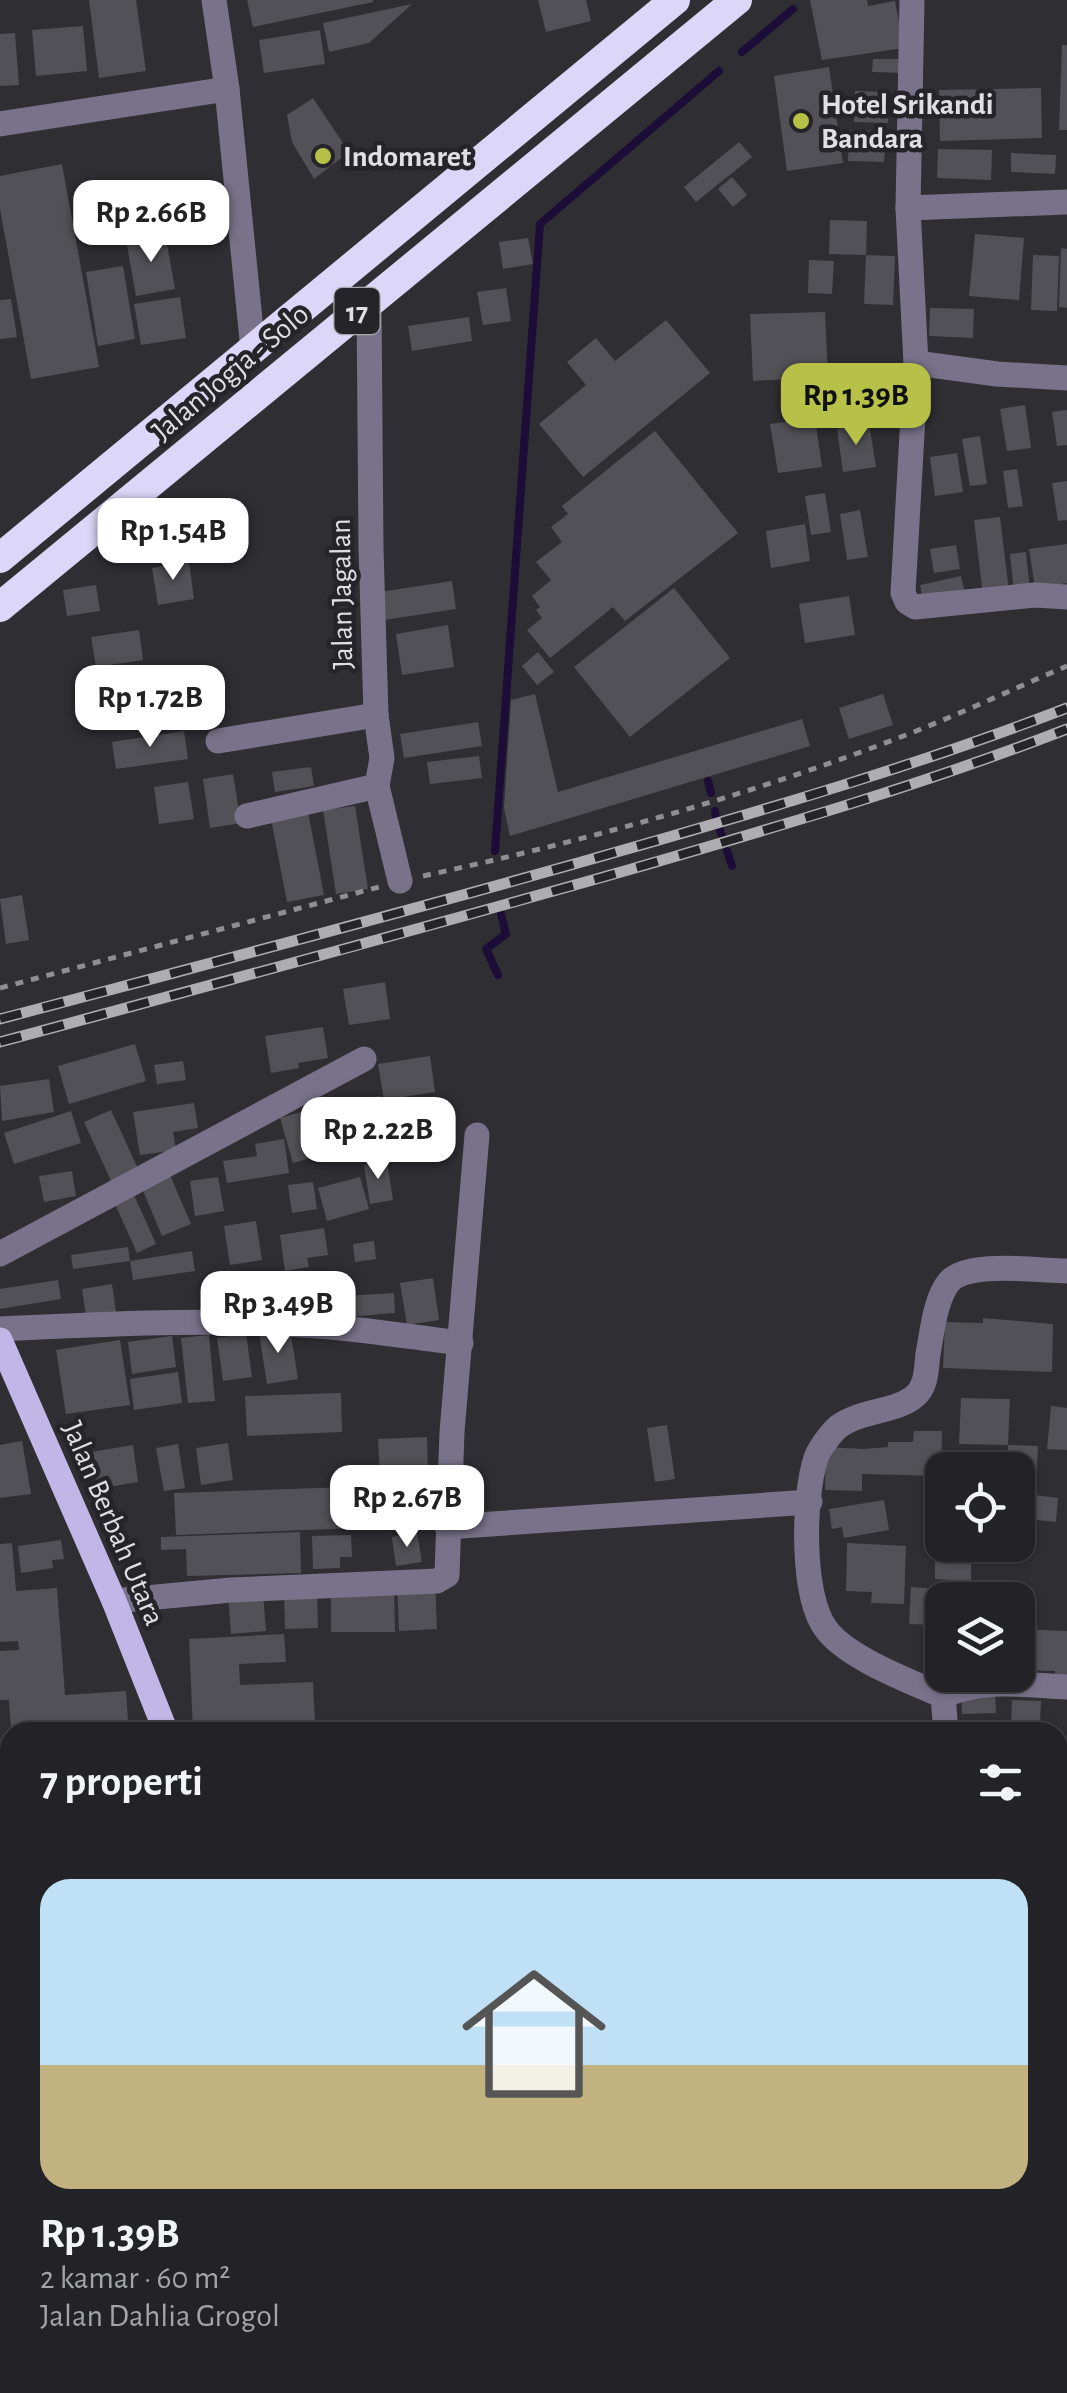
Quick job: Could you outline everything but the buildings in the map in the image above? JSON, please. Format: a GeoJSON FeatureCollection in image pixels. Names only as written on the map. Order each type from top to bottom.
{"type":"FeatureCollection","features":[{"type":"Feature","properties":{"kind":"highway","name":"Jalan Jogja - Solo"},"geometry":{"type":"LineString","coordinates":[[0,558],[675,0]]}},
{"type":"Feature","properties":{"kind":"highway"},"geometry":{"type":"LineString","coordinates":[[684,0],[706,26]]}},
{"type":"Feature","properties":{"kind":"highway","name":"Jalan Jogja - Solo"},"geometry":{"type":"LineString","coordinates":[[0,608],[737,0]]}},
{"type":"Feature","properties":{"kind":"main road","name":"Jalan Berbah Utara"},"geometry":{"type":"LineString","coordinates":[[0,1340],[114,1600],[162,1722]]}},
{"type":"Feature","properties":{"kind":"street"},"geometry":{"type":"LineString","coordinates":[[214,0],[253,350]]}},
{"type":"Feature","properties":{"kind":"street"},"geometry":{"type":"LineString","coordinates":[[912,0],[908,208],[916,363],[902,592],[906,602],[915,607],[1035,594],[1067,596]]}},
{"type":"Feature","properties":{"kind":"street"},"geometry":{"type":"LineString","coordinates":[[0,124],[226,89]]}},
{"type":"Feature","properties":{"kind":"street"},"geometry":{"type":"LineString","coordinates":[[908,208],[1067,202]]}},
{"type":"Feature","properties":{"kind":"street","name":"Jalan Jagalan"},"geometry":{"type":"LineString","coordinates":[[369,302],[376,715],[382,758],[377,786],[400,881]]}},
{"type":"Feature","properties":{"kind":"street"},"geometry":{"type":"LineString","coordinates":[[916,363],[1067,378]]}},
{"type":"Feature","properties":{"kind":"street"},"geometry":{"type":"LineString","coordinates":[[218,740],[376,715]]}},
{"type":"Feature","properties":{"kind":"street"},"geometry":{"type":"LineString","coordinates":[[247,816],[377,786]]}},
{"type":"Feature","properties":{"kind":"street"},"geometry":{"type":"LineString","coordinates":[[0,1254],[364,1060]]}},
{"type":"Feature","properties":{"kind":"street"},"geometry":{"type":"LineString","coordinates":[[114,1600],[437,1580],[448,1575],[447,1527],[477,1134]]}},
{"type":"Feature","properties":{"kind":"street"},"geometry":{"type":"LineString","coordinates":[[1067,1272],[978,1269],[959,1273],[948,1283],[938,1304],[925,1381],[918,1394],[907,1402],[872,1411],[838,1428],[816,1456],[810,1502],[809,1585],[814,1608],[828,1632],[869,1662],[943,1696],[983,1684],[1067,1686]]}},
{"type":"Feature","properties":{"kind":"street"},"geometry":{"type":"LineString","coordinates":[[0,1329],[149,1322],[256,1324],[332,1327],[461,1343]]}},
{"type":"Feature","properties":{"kind":"street"},"geometry":{"type":"LineString","coordinates":[[447,1527],[810,1502]]}},
{"type":"Feature","properties":{"kind":"street"},"geometry":{"type":"LineString","coordinates":[[943,1696],[945,1722]]}},
{"type":"Feature","properties":{"kind":"path"},"geometry":{"type":"LineString","coordinates":[[0,988],[400,881],[499,860],[717,799],[906,736],[1067,666]]}},
{"type":"Feature","properties":{"kind":"waterway"},"geometry":{"type":"LineString","coordinates":[[742,52],[793,9]]}},
{"type":"Feature","properties":{"kind":"waterway"},"geometry":{"type":"LineString","coordinates":[[495,851],[540,224],[719,71]]}},
{"type":"Feature","properties":{"kind":"waterway"},"geometry":{"type":"LineString","coordinates":[[708,781],[711,793]]}},
{"type":"Feature","properties":{"kind":"waterway"},"geometry":{"type":"LineString","coordinates":[[715,811],[716,817]]}},
{"type":"Feature","properties":{"kind":"waterway"},"geometry":{"type":"LineString","coordinates":[[720,830],[722,836]]}},
{"type":"Feature","properties":{"kind":"waterway"},"geometry":{"type":"LineString","coordinates":[[727,851],[732,866]]}},
{"type":"Feature","properties":{"kind":"waterway"},"geometry":{"type":"LineString","coordinates":[[498,975],[486,949],[506,934],[501,914]]}},
{"type":"Feature","properties":{"kind":"railway"},"geometry":{"type":"LineString","coordinates":[[0,1019],[733,818],[901,767],[1067,708]]}},
{"type":"Feature","properties":{"kind":"railway"},"geometry":{"type":"LineString","coordinates":[[0,1042],[744,836],[906,786],[1067,729]]}},
{"type":"Feature","properties":{"kind":"place","name":"Hotel Srikandi Bandara"},"geometry":{"type":"Point","coordinates":[801,121]}},
{"type":"Feature","properties":{"kind":"place","name":"Indomaret"},"geometry":{"type":"Point","coordinates":[323,156]}}]}
